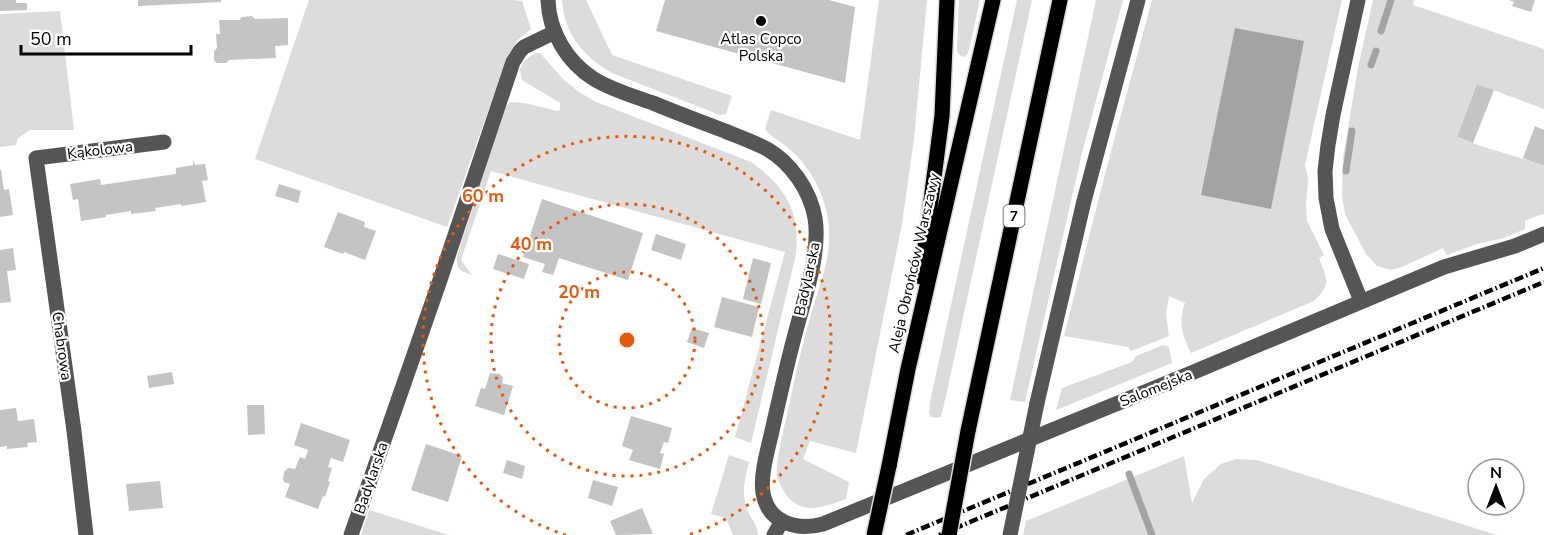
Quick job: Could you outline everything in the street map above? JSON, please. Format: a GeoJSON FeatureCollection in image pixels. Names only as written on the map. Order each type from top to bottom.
{"type":"FeatureCollection","features":[{"type":"Feature","properties":{"kind":"main road"},"geometry":{"type":"LineString","coordinates":[[908,369],[942,116],[947,0]]}},
{"type":"Feature","properties":{"kind":"main road","name":"Aleja Obrońców Warszawy"},"geometry":{"type":"LineString","coordinates":[[874,535],[908,369],[993,0]]}},
{"type":"Feature","properties":{"kind":"main road","name":"7"},"geometry":{"type":"LineString","coordinates":[[949,535],[968,431],[1060,0]]}},
{"type":"Feature","properties":{"kind":"street","name":"Badylarska"},"geometry":{"type":"LineString","coordinates":[[548,0],[550,19],[562,47],[574,62],[595,80],[766,149],[785,163],[806,192],[815,216],[815,255],[787,365],[763,479],[763,494],[766,503],[777,517],[778,528]]}},
{"type":"Feature","properties":{"kind":"street"},"geometry":{"type":"LineString","coordinates":[[1010,535],[1037,403],[1084,201],[1138,0]]}},
{"type":"Feature","properties":{"kind":"street"},"geometry":{"type":"LineString","coordinates":[[1358,0],[1333,115],[1325,171],[1326,198],[1332,229],[1361,301]]}},
{"type":"Feature","properties":{"kind":"street","name":"Badylarska"},"geometry":{"type":"LineString","coordinates":[[351,535],[513,62],[524,47],[555,32]]}},
{"type":"Feature","properties":{"kind":"street","name":"Kąkolowa"},"geometry":{"type":"LineString","coordinates":[[36,158],[164,142]]}},
{"type":"Feature","properties":{"kind":"street","name":"Chabrowa"},"geometry":{"type":"LineString","coordinates":[[36,158],[86,535]]}},
{"type":"Feature","properties":{"kind":"street","name":"Salomejska"},"geometry":{"type":"LineString","coordinates":[[778,528],[802,528],[823,524],[1450,264],[1515,246],[1544,234]]}},
{"type":"Feature","properties":{"kind":"shaded area"},"geometry":{"type":"Polygon","coordinates":[[[309,0],[522,1],[531,29],[518,40],[508,55],[447,227],[255,159],[309,0]]]}},
{"type":"Feature","properties":{"kind":"shaded area"},"geometry":{"type":"Polygon","coordinates":[[[562,0],[586,0],[612,55],[732,96],[726,114],[720,115],[602,67],[584,52],[571,34],[562,0]]]}},
{"type":"Feature","properties":{"kind":"shaded area"},"geometry":{"type":"Polygon","coordinates":[[[879,0],[927,0],[914,138],[902,224],[856,453],[810,441],[803,459],[849,482],[846,499],[821,507],[806,508],[791,500],[785,493],[777,477],[777,465],[802,348],[827,260],[828,219],[819,188],[802,161],[765,129],[771,110],[860,140],[879,0]]]}},
{"type":"Feature","properties":{"kind":"shaded area"},"geometry":{"type":"Polygon","coordinates":[[[959,0],[980,0],[969,50],[963,57],[957,51],[959,0]]]}},
{"type":"Feature","properties":{"kind":"shaded area"},"geometry":{"type":"Polygon","coordinates":[[[1017,0],[1032,0],[944,405],[941,417],[931,417],[930,402],[1017,0]]]}},
{"type":"Feature","properties":{"kind":"shaded area"},"geometry":{"type":"Polygon","coordinates":[[[1096,0],[1123,0],[1082,153],[1025,402],[1010,400],[1096,0]]]}},
{"type":"Feature","properties":{"kind":"shaded area"},"geometry":{"type":"Polygon","coordinates":[[[1152,0],[1342,0],[1305,165],[1308,179],[1307,221],[1324,255],[1319,258],[1326,276],[1324,290],[1314,301],[1191,353],[1182,328],[1185,303],[1169,296],[1166,314],[1169,336],[1131,351],[1128,347],[1064,336],[1152,0]]]}},
{"type":"Feature","properties":{"kind":"shaded area"},"geometry":{"type":"Polygon","coordinates":[[[1373,0],[1414,0],[1413,5],[1544,49],[1544,109],[1477,84],[1457,137],[1544,166],[1544,214],[1525,221],[1525,229],[1504,238],[1477,244],[1447,255],[1443,248],[1391,270],[1377,266],[1366,254],[1345,214],[1342,196],[1343,158],[1358,68],[1373,0]]]}},
{"type":"Feature","properties":{"kind":"shaded area"},"geometry":{"type":"Polygon","coordinates":[[[60,11],[74,130],[30,130],[18,138],[16,145],[0,147],[0,14],[60,11]]]}},
{"type":"Feature","properties":{"kind":"shaded area"},"geometry":{"type":"Polygon","coordinates":[[[1235,28],[1304,41],[1271,209],[1201,195],[1235,28]]]}},
{"type":"Feature","properties":{"kind":"shaded area"},"geometry":{"type":"Polygon","coordinates":[[[535,53],[540,53],[563,79],[596,102],[751,162],[773,181],[788,201],[796,225],[796,254],[751,443],[735,437],[785,252],[491,171],[461,260],[472,275],[458,267],[457,256],[506,107],[510,102],[516,102],[560,110],[560,103],[522,80],[520,69],[525,60],[535,53]]]}},
{"type":"Feature","properties":{"kind":"shaded area"},"geometry":{"type":"Polygon","coordinates":[[[1163,345],[1169,347],[1172,363],[1056,410],[1062,388],[1132,362],[1136,356],[1163,345]]]}},
{"type":"Feature","properties":{"kind":"shaded area"},"geometry":{"type":"Polygon","coordinates":[[[729,455],[749,462],[744,497],[758,535],[733,535],[726,518],[711,514],[729,455]]]}},
{"type":"Feature","properties":{"kind":"shaded area"},"geometry":{"type":"Polygon","coordinates":[[[1184,456],[1192,503],[1204,479],[1221,464],[1236,459],[1257,460],[1497,535],[1023,535],[1026,521],[1184,456]]]}},
{"type":"Feature","properties":{"kind":"shaded area"},"geometry":{"type":"Polygon","coordinates":[[[369,510],[449,535],[361,535],[369,510]]]}},
{"type":"Feature","properties":{"kind":"building"},"geometry":{"type":"Polygon","coordinates":[[[0,0],[27,3],[27,10],[0,11],[0,0]]]}},
{"type":"Feature","properties":{"kind":"building"},"geometry":{"type":"Polygon","coordinates":[[[138,0],[221,0],[221,2],[138,6],[138,0]]]}},
{"type":"Feature","properties":{"kind":"building"},"geometry":{"type":"Polygon","coordinates":[[[665,0],[829,0],[855,7],[845,83],[656,31],[665,0]]]}},
{"type":"Feature","properties":{"kind":"building"},"geometry":{"type":"Polygon","coordinates":[[[1509,0],[1535,0],[1531,12],[1512,6],[1514,2],[1509,0]]]}},
{"type":"Feature","properties":{"kind":"building"},"geometry":{"type":"Polygon","coordinates":[[[252,16],[255,19],[288,18],[288,45],[275,46],[276,58],[229,60],[226,63],[217,63],[214,60],[214,51],[217,48],[216,34],[220,34],[219,20],[239,20],[242,17],[252,16]]]}},
{"type":"Feature","properties":{"kind":"building"},"geometry":{"type":"Polygon","coordinates":[[[1477,84],[1494,90],[1473,143],[1457,137],[1477,84]]]}},
{"type":"Feature","properties":{"kind":"building"},"geometry":{"type":"Polygon","coordinates":[[[1535,126],[1544,130],[1544,166],[1523,158],[1535,126]]]}},
{"type":"Feature","properties":{"kind":"building"},"geometry":{"type":"Polygon","coordinates":[[[193,160],[195,165],[205,164],[208,180],[202,181],[206,202],[155,208],[156,211],[131,214],[131,211],[81,221],[78,199],[73,200],[70,184],[100,179],[101,185],[176,174],[176,168],[193,165],[193,160]]]}},
{"type":"Feature","properties":{"kind":"building"},"geometry":{"type":"Polygon","coordinates":[[[0,170],[4,190],[9,189],[13,215],[0,217],[0,170]]]}},
{"type":"Feature","properties":{"kind":"building"},"geometry":{"type":"Polygon","coordinates":[[[279,184],[301,191],[298,203],[275,196],[279,184]]]}},
{"type":"Feature","properties":{"kind":"building"},"geometry":{"type":"Polygon","coordinates":[[[542,199],[643,233],[628,280],[559,258],[553,275],[542,272],[545,264],[523,257],[542,199]]]}},
{"type":"Feature","properties":{"kind":"building"},"geometry":{"type":"Polygon","coordinates":[[[338,212],[365,222],[364,227],[376,231],[365,260],[324,247],[338,212]]]}},
{"type":"Feature","properties":{"kind":"building"},"geometry":{"type":"Polygon","coordinates":[[[656,234],[686,244],[681,260],[651,250],[656,234]]]}},
{"type":"Feature","properties":{"kind":"building"},"geometry":{"type":"Polygon","coordinates":[[[13,248],[16,270],[7,271],[11,302],[0,303],[0,250],[13,248]]]}},
{"type":"Feature","properties":{"kind":"building"},"geometry":{"type":"Polygon","coordinates":[[[498,254],[529,264],[524,279],[493,269],[498,254]]]}},
{"type":"Feature","properties":{"kind":"building"},"geometry":{"type":"Polygon","coordinates":[[[753,258],[771,263],[761,304],[743,299],[753,258]]]}},
{"type":"Feature","properties":{"kind":"building"},"geometry":{"type":"Polygon","coordinates":[[[722,297],[759,307],[752,337],[714,327],[722,297]]]}},
{"type":"Feature","properties":{"kind":"building"},"geometry":{"type":"Polygon","coordinates":[[[692,328],[709,333],[704,348],[687,342],[692,328]]]}},
{"type":"Feature","properties":{"kind":"building"},"geometry":{"type":"Polygon","coordinates":[[[172,372],[174,384],[149,388],[147,376],[172,372]]]}},
{"type":"Feature","properties":{"kind":"building"},"geometry":{"type":"Polygon","coordinates":[[[490,373],[500,374],[503,378],[502,383],[513,386],[504,415],[475,406],[481,388],[485,389],[490,373]]]}},
{"type":"Feature","properties":{"kind":"building"},"geometry":{"type":"Polygon","coordinates":[[[247,405],[264,405],[265,434],[248,435],[247,405]]]}},
{"type":"Feature","properties":{"kind":"building"},"geometry":{"type":"Polygon","coordinates":[[[16,408],[18,421],[34,419],[37,442],[27,443],[28,447],[7,449],[7,446],[0,447],[0,410],[16,408]]]}},
{"type":"Feature","properties":{"kind":"building"},"geometry":{"type":"Polygon","coordinates":[[[631,416],[672,428],[668,443],[664,442],[660,453],[664,454],[660,469],[629,460],[633,450],[622,446],[631,416]]]}},
{"type":"Feature","properties":{"kind":"building"},"geometry":{"type":"Polygon","coordinates":[[[301,423],[350,440],[343,462],[331,458],[328,467],[332,468],[328,481],[330,482],[318,509],[285,497],[290,484],[284,482],[284,472],[288,468],[295,469],[300,457],[305,459],[308,450],[294,445],[301,423]]]}},
{"type":"Feature","properties":{"kind":"building"},"geometry":{"type":"Polygon","coordinates":[[[426,444],[462,456],[448,502],[411,490],[426,444]]]}},
{"type":"Feature","properties":{"kind":"building"},"geometry":{"type":"Polygon","coordinates":[[[507,460],[525,466],[522,479],[503,473],[507,460]]]}},
{"type":"Feature","properties":{"kind":"building"},"geometry":{"type":"Polygon","coordinates":[[[593,480],[618,487],[612,506],[588,498],[593,480]]]}},
{"type":"Feature","properties":{"kind":"building"},"geometry":{"type":"Polygon","coordinates":[[[160,481],[163,508],[129,511],[126,484],[160,481]]]}},
{"type":"Feature","properties":{"kind":"building"},"geometry":{"type":"Polygon","coordinates":[[[642,508],[653,534],[616,535],[610,521],[642,508]]]}},
{"type":"Feature","properties":{"kind":"waterway"},"geometry":{"type":"LineString","coordinates":[[1381,31],[1391,0]]}},
{"type":"Feature","properties":{"kind":"waterway"},"geometry":{"type":"LineString","coordinates":[[1371,65],[1376,51]]}},
{"type":"Feature","properties":{"kind":"waterway"},"geometry":{"type":"LineString","coordinates":[[1346,171],[1352,131]]}},
{"type":"Feature","properties":{"kind":"waterway"},"geometry":{"type":"LineString","coordinates":[[1129,474],[1152,535]]}},
{"type":"Feature","properties":{"kind":"railway"},"geometry":{"type":"LineString","coordinates":[[906,535],[1544,268]]}},
{"type":"Feature","properties":{"kind":"railway"},"geometry":{"type":"LineString","coordinates":[[939,535],[1544,282]]}},
{"type":"Feature","properties":{"kind":"place","name":"Atlas Copco Polska"},"geometry":{"type":"Point","coordinates":[761,21]}}]}
